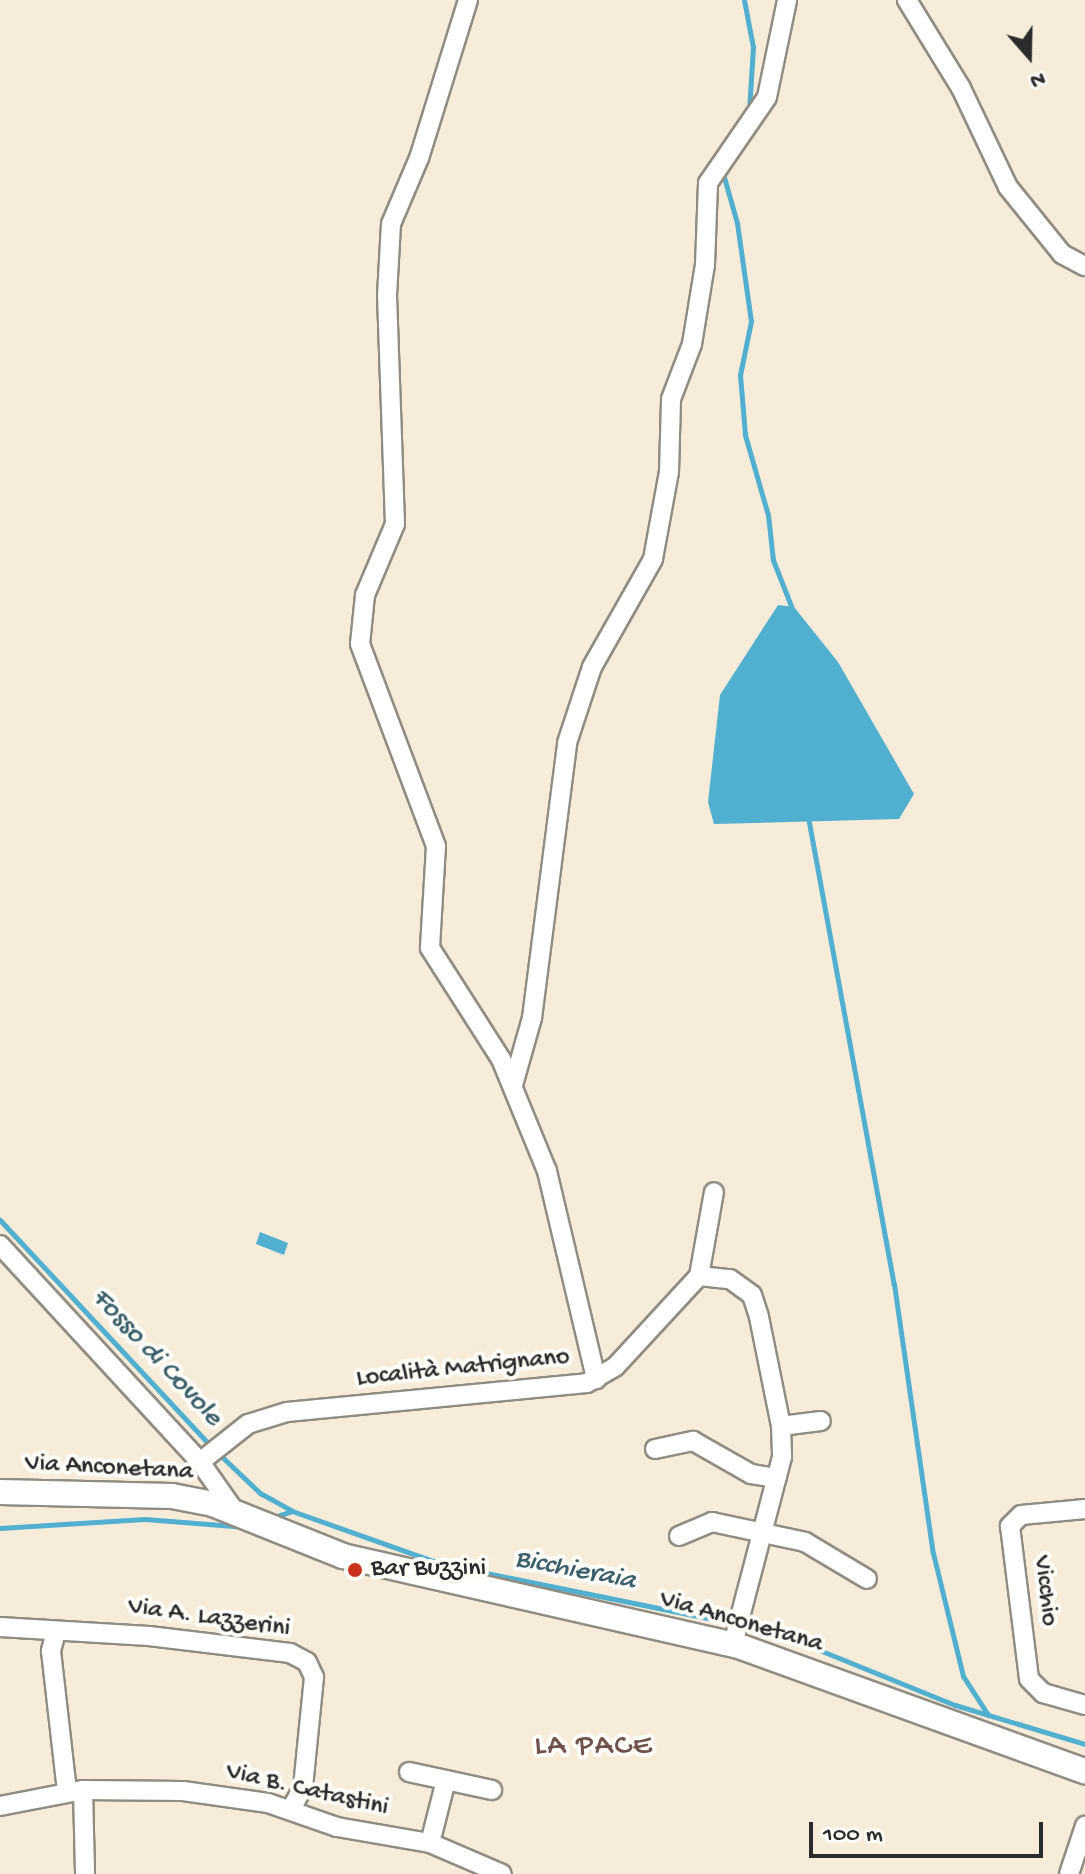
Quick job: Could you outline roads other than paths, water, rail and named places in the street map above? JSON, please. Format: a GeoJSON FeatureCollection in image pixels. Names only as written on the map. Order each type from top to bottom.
{"type":"FeatureCollection","features":[{"type":"Feature","properties":{"kind":"main road","name":"Via Anconetana"},"geometry":{"type":"LineString","coordinates":[[0,1492],[172,1496],[236,1513],[275,1532],[343,1556],[733,1644],[1085,1771]]}},
{"type":"Feature","properties":{"kind":"street"},"geometry":{"type":"LineString","coordinates":[[468,0],[419,158],[391,224],[387,295],[395,524],[365,595],[360,644],[436,846],[430,948],[458,985],[513,1085],[547,1171],[596,1379]]}},
{"type":"Feature","properties":{"kind":"street"},"geometry":{"type":"LineString","coordinates":[[513,1085],[532,1018],[567,743],[592,667],[653,559],[669,472],[671,399],[692,344],[705,265],[708,183],[767,97],[787,0]]}},
{"type":"Feature","properties":{"kind":"street"},"geometry":{"type":"LineString","coordinates":[[907,0],[961,88],[1008,187],[1062,254],[1085,266]]}},
{"type":"Feature","properties":{"kind":"street"},"geometry":{"type":"LineString","coordinates":[[714,1192],[699,1276],[730,1279],[752,1295],[781,1426],[777,1478],[733,1644]]}},
{"type":"Feature","properties":{"kind":"street"},"geometry":{"type":"LineString","coordinates":[[0,1245],[205,1458],[236,1513]]}},
{"type":"Feature","properties":{"kind":"street","name":"Località Matrignano"},"geometry":{"type":"LineString","coordinates":[[205,1458],[248,1424],[287,1412],[571,1386],[596,1379],[615,1367],[699,1276]]}},
{"type":"Feature","properties":{"kind":"street"},"geometry":{"type":"LineString","coordinates":[[781,1426],[821,1421]]}},
{"type":"Feature","properties":{"kind":"street"},"geometry":{"type":"LineString","coordinates":[[655,1449],[693,1441],[751,1474],[777,1478]]}},
{"type":"Feature","properties":{"kind":"street","name":"Vicchio"},"geometry":{"type":"LineString","coordinates":[[1085,1509],[1021,1515],[1010,1526],[1029,1679],[1043,1693],[1085,1705]]}},
{"type":"Feature","properties":{"kind":"street"},"geometry":{"type":"LineString","coordinates":[[679,1536],[712,1522],[805,1542],[867,1579]]}},
{"type":"Feature","properties":{"kind":"street","name":"Via A. Lazzerini"},"geometry":{"type":"LineString","coordinates":[[0,1627],[56,1632],[79,1628],[290,1653],[307,1662],[314,1677],[303,1787],[292,1808]]}},
{"type":"Feature","properties":{"kind":"street"},"geometry":{"type":"LineString","coordinates":[[56,1632],[51,1651],[75,1791],[85,1874]]}},
{"type":"Feature","properties":{"kind":"street"},"geometry":{"type":"LineString","coordinates":[[409,1772],[492,1790]]}},
{"type":"Feature","properties":{"kind":"street"},"geometry":{"type":"LineString","coordinates":[[430,1843],[446,1780]]}},
{"type":"Feature","properties":{"kind":"street","name":"Via B. Catastini"},"geometry":{"type":"LineString","coordinates":[[0,1806],[75,1791],[183,1791],[292,1808],[337,1827],[430,1843],[502,1874]]}},
{"type":"Feature","properties":{"kind":"street"},"geometry":{"type":"LineString","coordinates":[[1069,1874],[1085,1826]]}},
{"type":"Feature","properties":{"kind":"water"},"geometry":{"type":"Polygon","coordinates":[[[778,605],[794,607],[838,662],[914,794],[899,819],[714,824],[708,802],[720,695],[778,605]]]}},
{"type":"Feature","properties":{"kind":"water"},"geometry":{"type":"Polygon","coordinates":[[[260,1232],[288,1243],[284,1255],[256,1244],[260,1232]]]}},
{"type":"Feature","properties":{"kind":"waterway"},"geometry":{"type":"LineString","coordinates":[[744,0],[753,47],[749,110]]}},
{"type":"Feature","properties":{"kind":"waterway"},"geometry":{"type":"LineString","coordinates":[[722,170],[737,223],[751,321],[740,375],[745,435],[768,515],[773,560],[793,611]]}},
{"type":"Feature","properties":{"kind":"waterway"},"geometry":{"type":"LineString","coordinates":[[808,817],[894,1284],[933,1553],[963,1676],[988,1715]]}},
{"type":"Feature","properties":{"kind":"waterway","name":"Fosso di Covole"},"geometry":{"type":"LineString","coordinates":[[0,1220],[212,1447]]}},
{"type":"Feature","properties":{"kind":"waterway","name":"Fosso di Covole"},"geometry":{"type":"LineString","coordinates":[[219,1454],[260,1493],[292,1511]]}},
{"type":"Feature","properties":{"kind":"waterway","name":"Bicchieraia"},"geometry":{"type":"LineString","coordinates":[[271,1518],[292,1511],[442,1564],[775,1632],[955,1705],[1085,1744]]}},
{"type":"Feature","properties":{"kind":"waterway","name":"Bicchieraia"},"geometry":{"type":"LineString","coordinates":[[0,1528],[145,1519],[246,1527]]}},
{"type":"Feature","properties":{"kind":"place","name":"Bar Buzzini"},"geometry":{"type":"Point","coordinates":[355,1570]}},
{"type":"Feature","properties":{"kind":"district","name":"LA PACE"},"geometry":{"type":"Point","coordinates":[594,1748]}}]}
